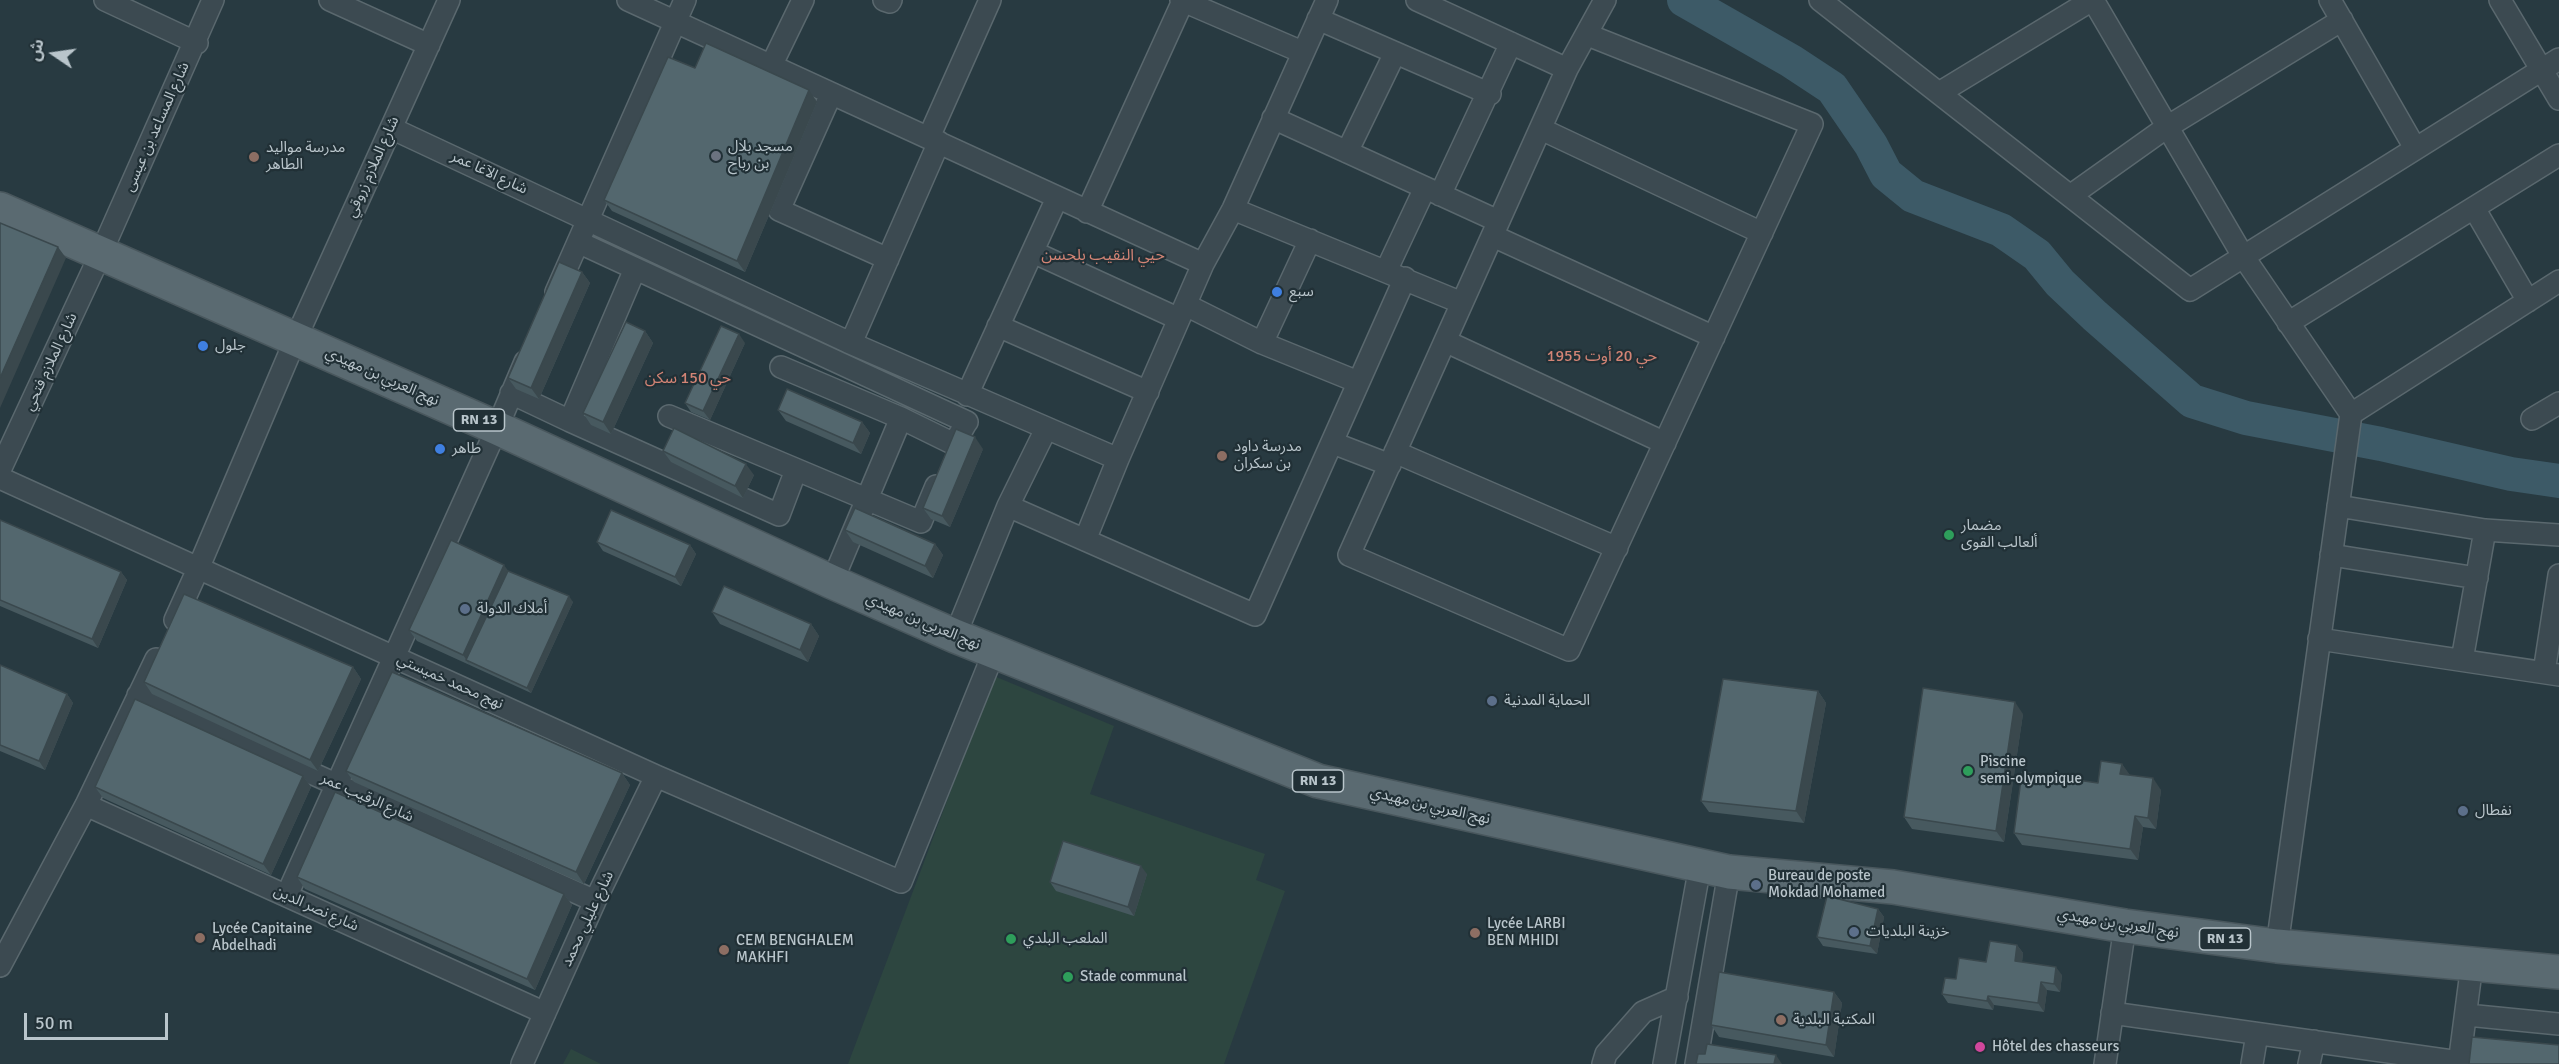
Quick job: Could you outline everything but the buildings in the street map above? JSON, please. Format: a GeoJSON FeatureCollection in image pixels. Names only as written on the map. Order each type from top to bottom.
{"type":"FeatureCollection","features":[{"type":"Feature","properties":{"kind":"main road","name":"نهج العربي بن مهيدي"},"geometry":{"type":"LineString","coordinates":[[0,209],[296,336],[832,582],[955,636],[1318,781],[1715,869],[1893,887]]}},
{"type":"Feature","properties":{"kind":"main road","name":"نهح العربي بن مهيدي"},"geometry":{"type":"LineString","coordinates":[[1893,887],[2125,926],[2277,946],[2559,972]]}},
{"type":"Feature","properties":{"kind":"street"},"geometry":{"type":"LineString","coordinates":[[105,0],[196,42]]}},
{"type":"Feature","properties":{"kind":"street","name":"شارع المساعد بن عيسى"},"geometry":{"type":"LineString","coordinates":[[101,253],[213,0]]}},
{"type":"Feature","properties":{"kind":"street"},"geometry":{"type":"LineString","coordinates":[[330,0],[429,45]]}},
{"type":"Feature","properties":{"kind":"street","name":"شارع الملازم زروقي"},"geometry":{"type":"LineString","coordinates":[[0,966],[86,805],[165,640],[198,569],[296,336],[449,0]]}},
{"type":"Feature","properties":{"kind":"street"},"geometry":{"type":"LineString","coordinates":[[628,0],[1203,264]]}},
{"type":"Feature","properties":{"kind":"street"},"geometry":{"type":"LineString","coordinates":[[549,307],[685,0]]}},
{"type":"Feature","properties":{"kind":"street"},"geometry":{"type":"LineString","coordinates":[[771,66],[803,0]]}},
{"type":"Feature","properties":{"kind":"street"},"geometry":{"type":"LineString","coordinates":[[884,0],[890,2],[891,0]]}},
{"type":"Feature","properties":{"kind":"street"},"geometry":{"type":"LineString","coordinates":[[851,343],[888,259],[990,0]]}},
{"type":"Feature","properties":{"kind":"street"},"geometry":{"type":"LineString","coordinates":[[1417,0],[1567,69]]}},
{"type":"Feature","properties":{"kind":"street"},"geometry":{"type":"LineString","coordinates":[[1588,35],[1812,124],[1569,650],[1348,555],[1567,69],[1588,35],[1605,0]]}},
{"type":"Feature","properties":{"kind":"street"},"geometry":{"type":"LineString","coordinates":[[1939,93],[2092,0],[2242,256],[2351,415],[2277,946]]}},
{"type":"Feature","properties":{"kind":"street"},"geometry":{"type":"LineString","coordinates":[[2330,0],[2415,148]]}},
{"type":"Feature","properties":{"kind":"street"},"geometry":{"type":"LineString","coordinates":[[2500,0],[2550,64],[2559,99]]}},
{"type":"Feature","properties":{"kind":"street"},"geometry":{"type":"LineString","coordinates":[[1087,212],[1182,1],[1302,52]]}},
{"type":"Feature","properties":{"kind":"street"},"geometry":{"type":"LineString","coordinates":[[1823,1],[2190,290],[2550,64]]}},
{"type":"Feature","properties":{"kind":"street"},"geometry":{"type":"LineString","coordinates":[[1085,540],[1203,264],[1233,209],[1322,10],[1395,53],[1489,94]]}},
{"type":"Feature","properties":{"kind":"street"},"geometry":{"type":"LineString","coordinates":[[2070,196],[2168,127],[2342,20]]}},
{"type":"Feature","properties":{"kind":"street"},"geometry":{"type":"LineString","coordinates":[[1008,506],[1255,615],[1333,443],[1358,382],[1395,274],[1433,191],[1489,94],[1511,43]]}},
{"type":"Feature","properties":{"kind":"street"},"geometry":{"type":"LineString","coordinates":[[1347,152],[1395,53]]}},
{"type":"Feature","properties":{"kind":"street"},"geometry":{"type":"LineString","coordinates":[[831,94],[778,210],[888,259]]}},
{"type":"Feature","properties":{"kind":"street"},"geometry":{"type":"LineString","coordinates":[[1273,118],[1433,191],[1495,229],[1714,337]]}},
{"type":"Feature","properties":{"kind":"street","name":"شارع الآغا عمر"},"geometry":{"type":"LineString","coordinates":[[391,128],[851,343],[1118,459]]}},
{"type":"Feature","properties":{"kind":"street"},"geometry":{"type":"LineString","coordinates":[[1541,129],[1762,233]]}},
{"type":"Feature","properties":{"kind":"street"},"geometry":{"type":"LineString","coordinates":[[2288,323],[2559,155]]}},
{"type":"Feature","properties":{"kind":"street"},"geometry":{"type":"LineString","coordinates":[[669,416],[921,522],[954,444],[967,422],[998,326],[1057,198]]}},
{"type":"Feature","properties":{"kind":"street"},"geometry":{"type":"LineString","coordinates":[[2474,208],[2528,301]]}},
{"type":"Feature","properties":{"kind":"street"},"geometry":{"type":"LineString","coordinates":[[1233,209],[1462,303]]}},
{"type":"Feature","properties":{"kind":"street"},"geometry":{"type":"LineString","coordinates":[[1262,343],[1310,240]]}},
{"type":"Feature","properties":{"kind":"street"},"geometry":{"type":"LineString","coordinates":[[578,243],[967,422]]}},
{"type":"Feature","properties":{"kind":"street"},"geometry":{"type":"LineString","coordinates":[[1033,252],[1358,382]]}},
{"type":"Feature","properties":{"kind":"street","name":"شارع الملازم فتحي"},"geometry":{"type":"LineString","coordinates":[[0,470],[101,253]]}},
{"type":"Feature","properties":{"kind":"street"},"geometry":{"type":"LineString","coordinates":[[570,421],[636,269]]}},
{"type":"Feature","properties":{"kind":"street"},"geometry":{"type":"LineString","coordinates":[[2351,415],[2559,281]]}},
{"type":"Feature","properties":{"kind":"street"},"geometry":{"type":"LineString","coordinates":[[998,326],[1148,392]]}},
{"type":"Feature","properties":{"kind":"street"},"geometry":{"type":"LineString","coordinates":[[286,896],[535,339]]}},
{"type":"Feature","properties":{"kind":"street"},"geometry":{"type":"LineString","coordinates":[[1445,341],[1665,443]]}},
{"type":"Feature","properties":{"kind":"street"},"geometry":{"type":"LineString","coordinates":[[781,367],[901,418],[954,444]]}},
{"type":"Feature","properties":{"kind":"street"},"geometry":{"type":"LineString","coordinates":[[511,393],[779,515],[796,470]]}},
{"type":"Feature","properties":{"kind":"street"},"geometry":{"type":"LineString","coordinates":[[2532,418],[2559,403]]}},
{"type":"Feature","properties":{"kind":"street"},"geometry":{"type":"LineString","coordinates":[[832,582],[901,418]]}},
{"type":"Feature","properties":{"kind":"street"},"geometry":{"type":"LineString","coordinates":[[955,636],[1008,506],[1046,429]]}},
{"type":"Feature","properties":{"kind":"street"},"geometry":{"type":"LineString","coordinates":[[1333,443],[1393,458],[1617,548]]}},
{"type":"Feature","properties":{"kind":"street","name":"نهج محمد خميستي"},"geometry":{"type":"LineString","coordinates":[[0,478],[656,776],[901,882],[994,652]]}},
{"type":"Feature","properties":{"kind":"street"},"geometry":{"type":"LineString","coordinates":[[2338,506],[2485,530],[2559,535]]}},
{"type":"Feature","properties":{"kind":"street"},"geometry":{"type":"LineString","coordinates":[[2462,660],[2485,530]]}},
{"type":"Feature","properties":{"kind":"street"},"geometry":{"type":"LineString","coordinates":[[2331,555],[2477,578]]}},
{"type":"Feature","properties":{"kind":"street"},"geometry":{"type":"LineString","coordinates":[[2319,639],[2552,674],[2559,575]]}},
{"type":"Feature","properties":{"kind":"street","name":"شارع الرقيب عمر"},"geometry":{"type":"LineString","coordinates":[[138,695],[595,901]]}},
{"type":"Feature","properties":{"kind":"street","name":"شارع عليلي محمد"},"geometry":{"type":"LineString","coordinates":[[522,1064],[595,901],[656,776]]}},
{"type":"Feature","properties":{"kind":"street","name":"شارع نصر الدين"},"geometry":{"type":"LineString","coordinates":[[86,805],[545,1013]]}},
{"type":"Feature","properties":{"kind":"street"},"geometry":{"type":"LineString","coordinates":[[1664,1064],[1677,997],[1715,869]]}},
{"type":"Feature","properties":{"kind":"street"},"geometry":{"type":"LineString","coordinates":[[1696,1064],[1715,869]]}},
{"type":"Feature","properties":{"kind":"street"},"geometry":{"type":"LineString","coordinates":[[2105,1064],[2125,926]]}},
{"type":"Feature","properties":{"kind":"street"},"geometry":{"type":"LineString","coordinates":[[2112,1013],[2459,1063],[2472,964]]}},
{"type":"Feature","properties":{"kind":"street"},"geometry":{"type":"LineString","coordinates":[[1603,1064],[1605,1054],[1643,1012],[1677,997]]}},
{"type":"Feature","properties":{"kind":"street"},"geometry":{"type":"LineString","coordinates":[[2467,1015],[2559,1024]]}},
{"type":"Feature","properties":{"kind":"street"},"geometry":{"type":"LineString","coordinates":[[2252,1064],[2257,1034]]}},
{"type":"Feature","properties":{"kind":"street"},"geometry":{"type":"LineString","coordinates":[[2309,1064],[2313,1041]]}},
{"type":"Feature","properties":{"kind":"green space","name":"Stade communal"},"geometry":{"type":"Polygon","coordinates":[[[994,676],[1114,726],[1090,794],[1265,854],[1256,880],[1285,891],[1224,1064],[848,1064],[994,676]]]}},
{"type":"Feature","properties":{"kind":"green space"},"geometry":{"type":"Polygon","coordinates":[[[571,1049],[601,1064],[563,1064],[571,1049]]]}},
{"type":"Feature","properties":{"kind":"waterway"},"geometry":{"type":"LineString","coordinates":[[1684,0],[1791,61],[1832,88],[1871,145],[1886,174],[1913,196],[2001,230],[2037,255],[2060,283],[2095,316],[2192,401],[2246,418],[2381,444],[2511,474],[2559,481]]}},
{"type":"Feature","properties":{"kind":"place","name":"مسجد بلال بن رباح"},"geometry":{"type":"Point","coordinates":[716,156]}},
{"type":"Feature","properties":{"kind":"place","name":"مدرسة مواليد الطاهر"},"geometry":{"type":"Point","coordinates":[254,157]}},
{"type":"Feature","properties":{"kind":"place","name":"سبع"},"geometry":{"type":"Point","coordinates":[1277,292]}},
{"type":"Feature","properties":{"kind":"place","name":"جلول"},"geometry":{"type":"Point","coordinates":[203,346]}},
{"type":"Feature","properties":{"kind":"place","name":"طاهر"},"geometry":{"type":"Point","coordinates":[440,449]}},
{"type":"Feature","properties":{"kind":"place","name":"مدرسة داود بن سكران"},"geometry":{"type":"Point","coordinates":[1222,456]}},
{"type":"Feature","properties":{"kind":"place","name":"مضمار ألعالب القوى"},"geometry":{"type":"Point","coordinates":[1949,535]}},
{"type":"Feature","properties":{"kind":"place","name":"أملاك الدولة"},"geometry":{"type":"Point","coordinates":[465,609]}},
{"type":"Feature","properties":{"kind":"place","name":"الحماية المدنية"},"geometry":{"type":"Point","coordinates":[1492,701]}},
{"type":"Feature","properties":{"kind":"place","name":"Piscine semi-olympique"},"geometry":{"type":"Point","coordinates":[1968,771]}},
{"type":"Feature","properties":{"kind":"place","name":"نفطال"},"geometry":{"type":"Point","coordinates":[2463,811]}},
{"type":"Feature","properties":{"kind":"place","name":"Bureau de poste Mokdad Mohamed"},"geometry":{"type":"Point","coordinates":[1756,885]}},
{"type":"Feature","properties":{"kind":"place","name":"خزينة البلديات"},"geometry":{"type":"Point","coordinates":[1854,932]}},
{"type":"Feature","properties":{"kind":"place","name":"Lycée LARBI BEN MHIDI"},"geometry":{"type":"Point","coordinates":[1475,933]}},
{"type":"Feature","properties":{"kind":"place","name":"Lycée Capitaine Abdelhadi"},"geometry":{"type":"Point","coordinates":[200,938]}},
{"type":"Feature","properties":{"kind":"place","name":"الملعب البلدي"},"geometry":{"type":"Point","coordinates":[1011,939]}},
{"type":"Feature","properties":{"kind":"place","name":"CEM BENGHALEM MAKHFI"},"geometry":{"type":"Point","coordinates":[724,950]}},
{"type":"Feature","properties":{"kind":"place","name":"Stade communal"},"geometry":{"type":"Point","coordinates":[1068,977]}},
{"type":"Feature","properties":{"kind":"place","name":"المكتبة البلدية"},"geometry":{"type":"Point","coordinates":[1781,1020]}},
{"type":"Feature","properties":{"kind":"place","name":"Hôtel des chasseurs"},"geometry":{"type":"Point","coordinates":[1980,1047]}},
{"type":"Feature","properties":{"kind":"district","name":"حيي النقيب بلحسن"},"geometry":{"type":"Point","coordinates":[1103,256]}},
{"type":"Feature","properties":{"kind":"district","name":"حي 20 أوت 1955"},"geometry":{"type":"Point","coordinates":[1602,357]}},
{"type":"Feature","properties":{"kind":"district","name":"حي 150 سكن"},"geometry":{"type":"Point","coordinates":[688,379]}}]}
